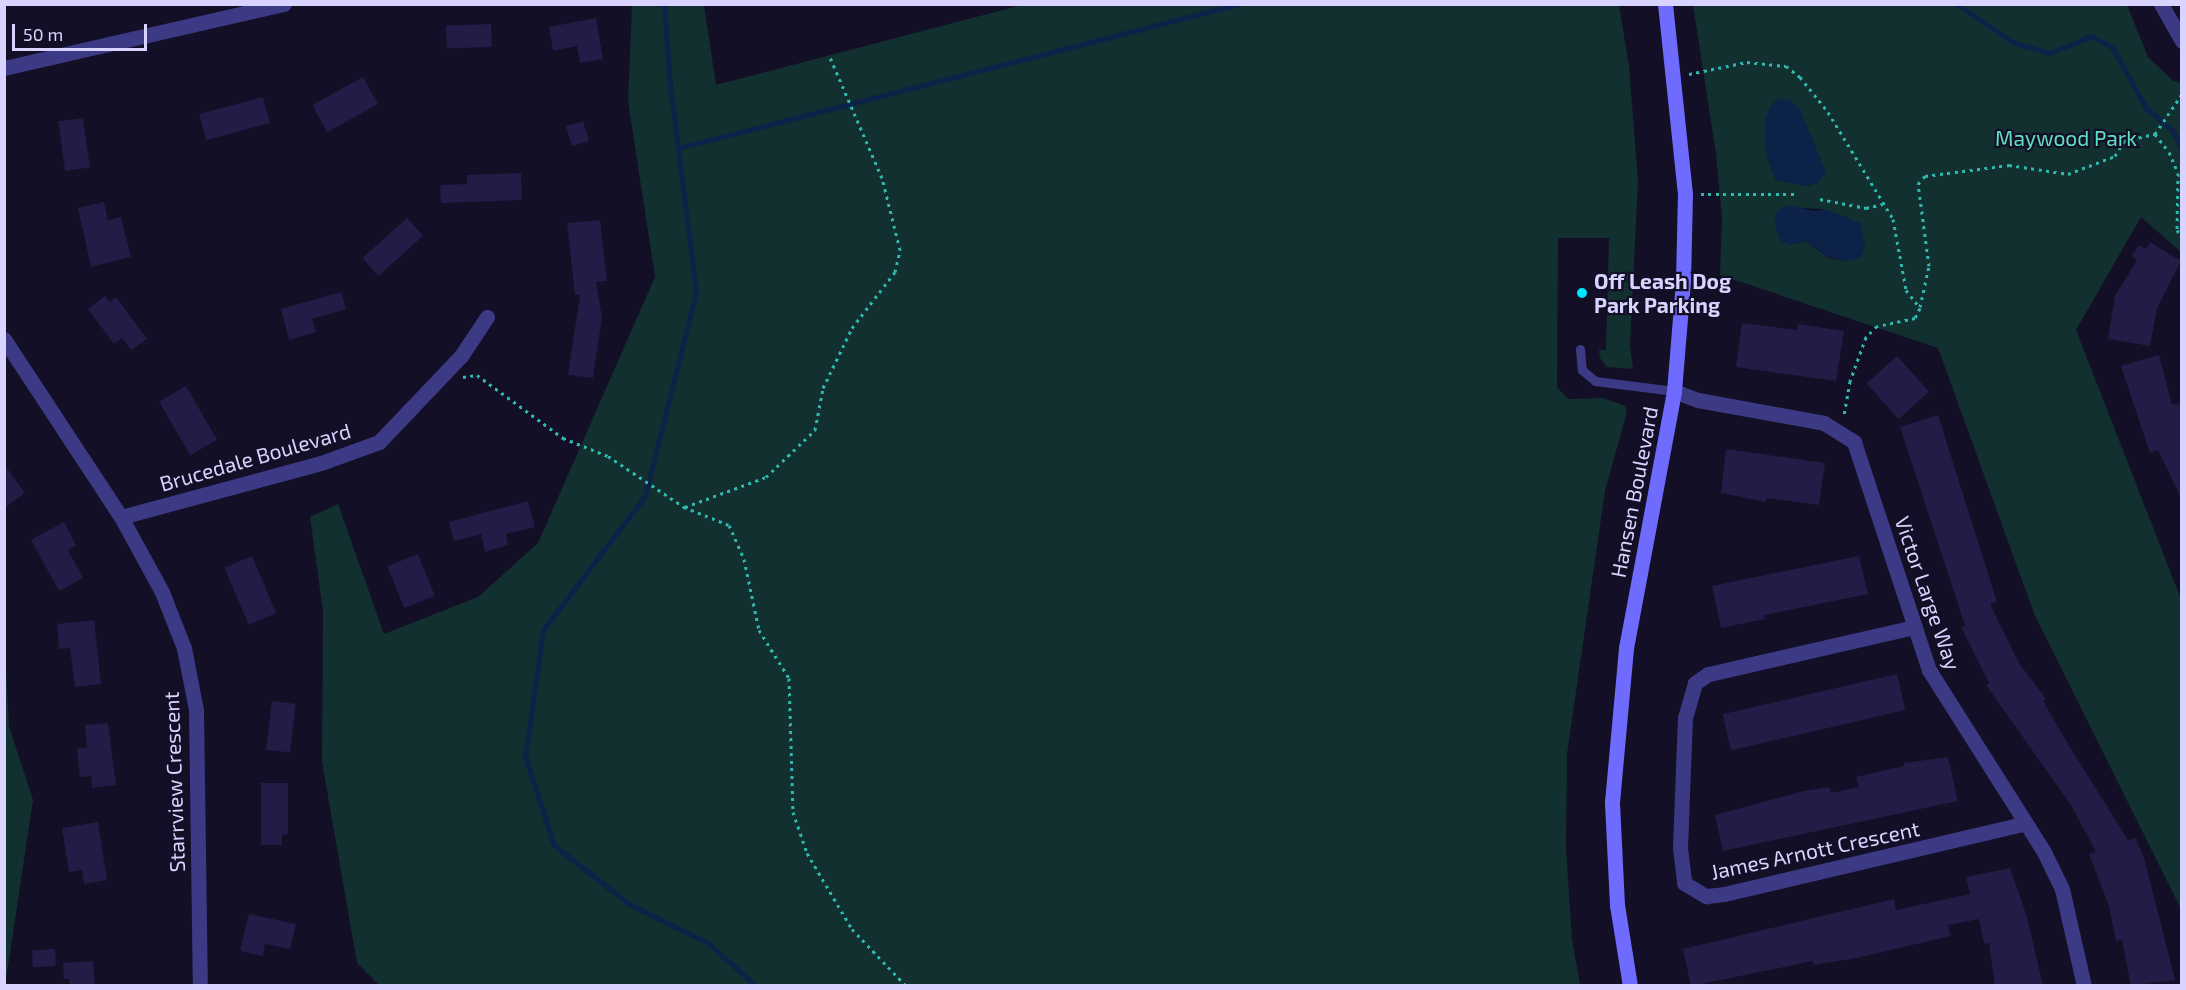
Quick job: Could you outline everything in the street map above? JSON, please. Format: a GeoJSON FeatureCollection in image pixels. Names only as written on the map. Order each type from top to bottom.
{"type":"FeatureCollection","features":[{"type":"Feature","properties":{"kind":"street"},"geometry":{"type":"LineString","coordinates":[[4,68],[284,4]]}},
{"type":"Feature","properties":{"kind":"street","name":"Hansen Boulevard"},"geometry":{"type":"LineString","coordinates":[[1630,986],[1617,905],[1612,802],[1626,648],[1674,391],[1684,194],[1665,4]]}},
{"type":"Feature","properties":{"kind":"street"},"geometry":{"type":"LineString","coordinates":[[2161,4],[2181,41]]}},
{"type":"Feature","properties":{"kind":"street","name":"Brucedale Boulevard"},"geometry":{"type":"LineString","coordinates":[[121,517],[321,463],[379,442],[461,356],[487,317]]}},
{"type":"Feature","properties":{"kind":"street","name":"Starrview Crescent"},"geometry":{"type":"LineString","coordinates":[[4,339],[121,517],[162,592],[190,674],[196,710],[200,986]]}},
{"type":"Feature","properties":{"kind":"street"},"geometry":{"type":"LineString","coordinates":[[1674,391],[1698,400],[1824,423],[1840,429]]}},
{"type":"Feature","properties":{"kind":"street","name":"Victor Large Way"},"geometry":{"type":"LineString","coordinates":[[1840,429],[1854,442],[1870,483],[1929,670],[2026,823],[2061,889],[2084,986]]}},
{"type":"Feature","properties":{"kind":"street","name":"James Arnott Crescent"},"geometry":{"type":"LineString","coordinates":[[1914,627],[1708,674],[1695,683],[1685,717],[1680,848],[1684,884],[1706,896],[1724,894],[2026,823]]}},
{"type":"Feature","properties":{"kind":"lane"},"geometry":{"type":"LineString","coordinates":[[1580,349],[1582,370],[1595,381],[1674,391]]}},
{"type":"Feature","properties":{"kind":"path"},"geometry":{"type":"LineString","coordinates":[[684,507],[766,477],[815,430],[823,388],[852,328],[895,272],[900,250],[882,178],[829,55]]}},
{"type":"Feature","properties":{"kind":"path"},"geometry":{"type":"LineString","coordinates":[[1672,73],[1700,74],[1747,62],[1786,66],[1800,77],[1828,112],[1893,219],[1906,290],[1920,308]]}},
{"type":"Feature","properties":{"kind":"path"},"geometry":{"type":"LineString","coordinates":[[1840,429],[1850,381],[1866,337],[1877,326],[1915,318],[1920,308],[1929,266],[1918,184],[1924,176],[2009,165],[2068,174],[2115,156],[2124,141],[2155,134],[2181,94]]}},
{"type":"Feature","properties":{"kind":"path"},"geometry":{"type":"LineString","coordinates":[[2155,134],[2169,152],[2178,173],[2177,230],[2181,237]]}},
{"type":"Feature","properties":{"kind":"path"},"geometry":{"type":"LineString","coordinates":[[1684,194],[1798,194]]}},
{"type":"Feature","properties":{"kind":"path"},"geometry":{"type":"LineString","coordinates":[[1820,199],[1866,207],[1884,203]]}},
{"type":"Feature","properties":{"kind":"path"},"geometry":{"type":"LineString","coordinates":[[477,375],[563,438],[608,456],[684,507],[729,525],[744,559],[759,630],[789,678],[793,812],[807,853],[852,929],[906,986]]}},
{"type":"Feature","properties":{"kind":"green space"},"geometry":{"type":"Polygon","coordinates":[[[632,5],[704,5],[716,85],[1022,5],[1619,5],[1629,66],[1638,181],[1630,345],[1633,369],[1607,367],[1600,358],[1599,350],[1606,350],[1609,238],[1558,238],[1557,387],[1568,399],[1603,398],[1625,406],[1627,412],[1605,491],[1567,754],[1566,849],[1572,939],[1580,985],[380,986],[357,963],[322,762],[323,611],[310,517],[338,504],[384,634],[478,597],[538,543],[655,277],[628,101],[632,5]]]}},
{"type":"Feature","properties":{"kind":"green space","name":"Maywood Park"},"geometry":{"type":"Polygon","coordinates":[[[1693,5],[2127,5],[2148,57],[2172,80],[2181,83],[2181,252],[2141,217],[2076,330],[2181,599],[2181,909],[2035,616],[1938,348],[1720,275],[1722,218],[1716,154],[1693,5]],[[1765,119],[1767,157],[1776,180],[1807,186],[1818,182],[1765,119]],[[1802,208],[1790,245],[1805,241],[1829,258],[1847,261],[1824,209],[1802,208]]]}},
{"type":"Feature","properties":{"kind":"green space"},"geometry":{"type":"Polygon","coordinates":[[[4,630],[9,726],[33,800],[5,986],[4,630]]]}},
{"type":"Feature","properties":{"kind":"water"},"geometry":{"type":"Polygon","coordinates":[[[1779,99],[1790,100],[1800,109],[1826,172],[1818,182],[1807,186],[1776,180],[1767,157],[1765,119],[1771,105],[1779,99]]]}},
{"type":"Feature","properties":{"kind":"water"},"geometry":{"type":"Polygon","coordinates":[[[1789,205],[1814,211],[1824,209],[1861,223],[1865,247],[1861,258],[1847,261],[1829,257],[1805,241],[1790,245],[1781,242],[1774,223],[1777,211],[1789,205]]]}},
{"type":"Feature","properties":{"kind":"building"},"geometry":{"type":"Polygon","coordinates":[[[596,18],[603,59],[580,63],[577,46],[553,51],[549,27],[596,18]]]}},
{"type":"Feature","properties":{"kind":"building"},"geometry":{"type":"Polygon","coordinates":[[[491,24],[492,47],[447,49],[446,26],[491,24]]]}},
{"type":"Feature","properties":{"kind":"building"},"geometry":{"type":"Polygon","coordinates":[[[363,77],[378,104],[327,132],[312,105],[363,77]]]}},
{"type":"Feature","properties":{"kind":"building"},"geometry":{"type":"Polygon","coordinates":[[[263,97],[270,123],[206,140],[199,114],[263,97]]]}},
{"type":"Feature","properties":{"kind":"building"},"geometry":{"type":"Polygon","coordinates":[[[83,118],[90,168],[65,171],[58,121],[83,118]]]}},
{"type":"Feature","properties":{"kind":"building"},"geometry":{"type":"Polygon","coordinates":[[[583,121],[589,141],[572,146],[566,126],[583,121]]]}},
{"type":"Feature","properties":{"kind":"building"},"geometry":{"type":"Polygon","coordinates":[[[521,173],[522,200],[441,203],[440,185],[467,184],[467,175],[521,173]]]}},
{"type":"Feature","properties":{"kind":"building"},"geometry":{"type":"Polygon","coordinates":[[[104,202],[108,220],[121,217],[131,257],[91,267],[78,208],[104,202]]]}},
{"type":"Feature","properties":{"kind":"building"},"geometry":{"type":"Polygon","coordinates":[[[407,218],[423,236],[378,276],[362,258],[407,218]]]}},
{"type":"Feature","properties":{"kind":"building"},"geometry":{"type":"Polygon","coordinates":[[[600,220],[607,281],[596,282],[602,317],[593,378],[568,375],[580,295],[575,295],[567,223],[600,220]]]}},
{"type":"Feature","properties":{"kind":"building"},"geometry":{"type":"Polygon","coordinates":[[[2150,242],[2181,261],[2157,308],[2150,346],[2108,339],[2115,296],[2137,260],[2132,256],[2139,245],[2146,249],[2150,242]]]}},
{"type":"Feature","properties":{"kind":"building"},"geometry":{"type":"Polygon","coordinates":[[[341,292],[346,309],[312,319],[316,332],[289,340],[281,309],[341,292]]]}},
{"type":"Feature","properties":{"kind":"building"},"geometry":{"type":"Polygon","coordinates":[[[105,296],[110,302],[116,297],[147,339],[131,350],[122,338],[114,344],[88,309],[105,296]]]}},
{"type":"Feature","properties":{"kind":"building"},"geometry":{"type":"Polygon","coordinates":[[[1742,323],[1797,330],[1798,324],[1844,331],[1836,381],[1736,367],[1742,323]]]}},
{"type":"Feature","properties":{"kind":"building"},"geometry":{"type":"Polygon","coordinates":[[[2159,355],[2172,405],[2179,403],[2181,412],[2181,498],[2158,450],[2150,453],[2121,366],[2159,355]]]}},
{"type":"Feature","properties":{"kind":"building"},"geometry":{"type":"Polygon","coordinates":[[[1897,356],[1929,392],[1899,419],[1867,383],[1897,356]]]}},
{"type":"Feature","properties":{"kind":"building"},"geometry":{"type":"Polygon","coordinates":[[[186,386],[217,440],[190,455],[159,402],[186,386]]]}},
{"type":"Feature","properties":{"kind":"building"},"geometry":{"type":"Polygon","coordinates":[[[1938,415],[1997,602],[1990,604],[2019,663],[2046,699],[2043,701],[2068,744],[2128,840],[2135,838],[2144,857],[2175,980],[2131,986],[2122,940],[2116,941],[2109,906],[2089,854],[2096,852],[2071,805],[1986,685],[1989,683],[1961,627],[1965,626],[1900,427],[1938,415]]]}},
{"type":"Feature","properties":{"kind":"building"},"geometry":{"type":"Polygon","coordinates":[[[1726,449],[1825,463],[1819,505],[1766,498],[1766,502],[1721,493],[1726,449]]]}},
{"type":"Feature","properties":{"kind":"building"},"geometry":{"type":"Polygon","coordinates":[[[4,464],[25,493],[4,508],[4,464]]]}},
{"type":"Feature","properties":{"kind":"building"},"geometry":{"type":"Polygon","coordinates":[[[528,501],[535,527],[506,534],[508,545],[485,552],[481,534],[454,541],[449,522],[528,501]]]}},
{"type":"Feature","properties":{"kind":"building"},"geometry":{"type":"Polygon","coordinates":[[[64,522],[76,545],[68,550],[83,578],[59,591],[31,540],[64,522]]]}},
{"type":"Feature","properties":{"kind":"building"},"geometry":{"type":"Polygon","coordinates":[[[418,554],[435,596],[404,608],[387,566],[418,554]]]}},
{"type":"Feature","properties":{"kind":"building"},"geometry":{"type":"Polygon","coordinates":[[[252,556],[276,613],[249,625],[224,568],[252,556]]]}},
{"type":"Feature","properties":{"kind":"building"},"geometry":{"type":"Polygon","coordinates":[[[1859,556],[1868,594],[1764,615],[1765,619],[1721,628],[1712,586],[1859,556]]]}},
{"type":"Feature","properties":{"kind":"building"},"geometry":{"type":"Polygon","coordinates":[[[94,620],[101,684],[75,687],[70,648],[59,649],[57,624],[94,620]]]}},
{"type":"Feature","properties":{"kind":"building"},"geometry":{"type":"Polygon","coordinates":[[[1897,674],[1905,710],[1731,750],[1723,714],[1897,674]]]}},
{"type":"Feature","properties":{"kind":"building"},"geometry":{"type":"Polygon","coordinates":[[[272,701],[296,704],[290,753],[266,750],[272,701]]]}},
{"type":"Feature","properties":{"kind":"building"},"geometry":{"type":"Polygon","coordinates":[[[108,723],[116,785],[92,788],[91,776],[80,777],[77,749],[87,747],[85,725],[108,723]]]}},
{"type":"Feature","properties":{"kind":"building"},"geometry":{"type":"Polygon","coordinates":[[[1948,757],[1958,801],[1723,851],[1715,815],[1804,791],[1829,787],[1831,793],[1859,787],[1856,777],[1904,766],[1904,763],[1948,757]]]}},
{"type":"Feature","properties":{"kind":"building"},"geometry":{"type":"Polygon","coordinates":[[[261,783],[288,783],[288,834],[282,835],[282,845],[261,845],[261,783]]]}},
{"type":"Feature","properties":{"kind":"building"},"geometry":{"type":"Polygon","coordinates":[[[98,822],[107,880],[84,884],[82,870],[69,872],[62,828],[98,822]]]}},
{"type":"Feature","properties":{"kind":"building"},"geometry":{"type":"Polygon","coordinates":[[[2010,868],[2027,917],[2043,986],[1995,986],[1989,943],[1984,944],[1979,919],[1948,925],[1951,936],[1856,958],[1814,965],[1813,961],[1691,986],[1683,949],[1894,899],[1896,910],[1970,894],[1966,877],[2010,868]]]}},
{"type":"Feature","properties":{"kind":"building"},"geometry":{"type":"Polygon","coordinates":[[[249,914],[296,924],[290,949],[265,944],[263,956],[240,951],[249,914]]]}},
{"type":"Feature","properties":{"kind":"building"},"geometry":{"type":"Polygon","coordinates":[[[55,949],[56,966],[33,967],[32,950],[55,949]]]}},
{"type":"Feature","properties":{"kind":"building"},"geometry":{"type":"Polygon","coordinates":[[[93,961],[95,986],[70,986],[69,979],[64,979],[63,963],[93,961]]]}},
{"type":"Feature","properties":{"kind":"waterway"},"geometry":{"type":"LineString","coordinates":[[664,4],[670,86],[696,293],[645,496],[543,630],[525,756],[554,845],[629,904],[708,943],[756,986]]}},
{"type":"Feature","properties":{"kind":"waterway"},"geometry":{"type":"LineString","coordinates":[[678,148],[1239,4]]}},
{"type":"Feature","properties":{"kind":"waterway"},"geometry":{"type":"LineString","coordinates":[[1957,4],[2014,43],[2050,53],[2091,36],[2113,48],[2146,108],[2173,131],[2182,150]]}},
{"type":"Feature","properties":{"kind":"place","name":"Off Leash Dog Park Parking"},"geometry":{"type":"Point","coordinates":[1582,293]}}]}
